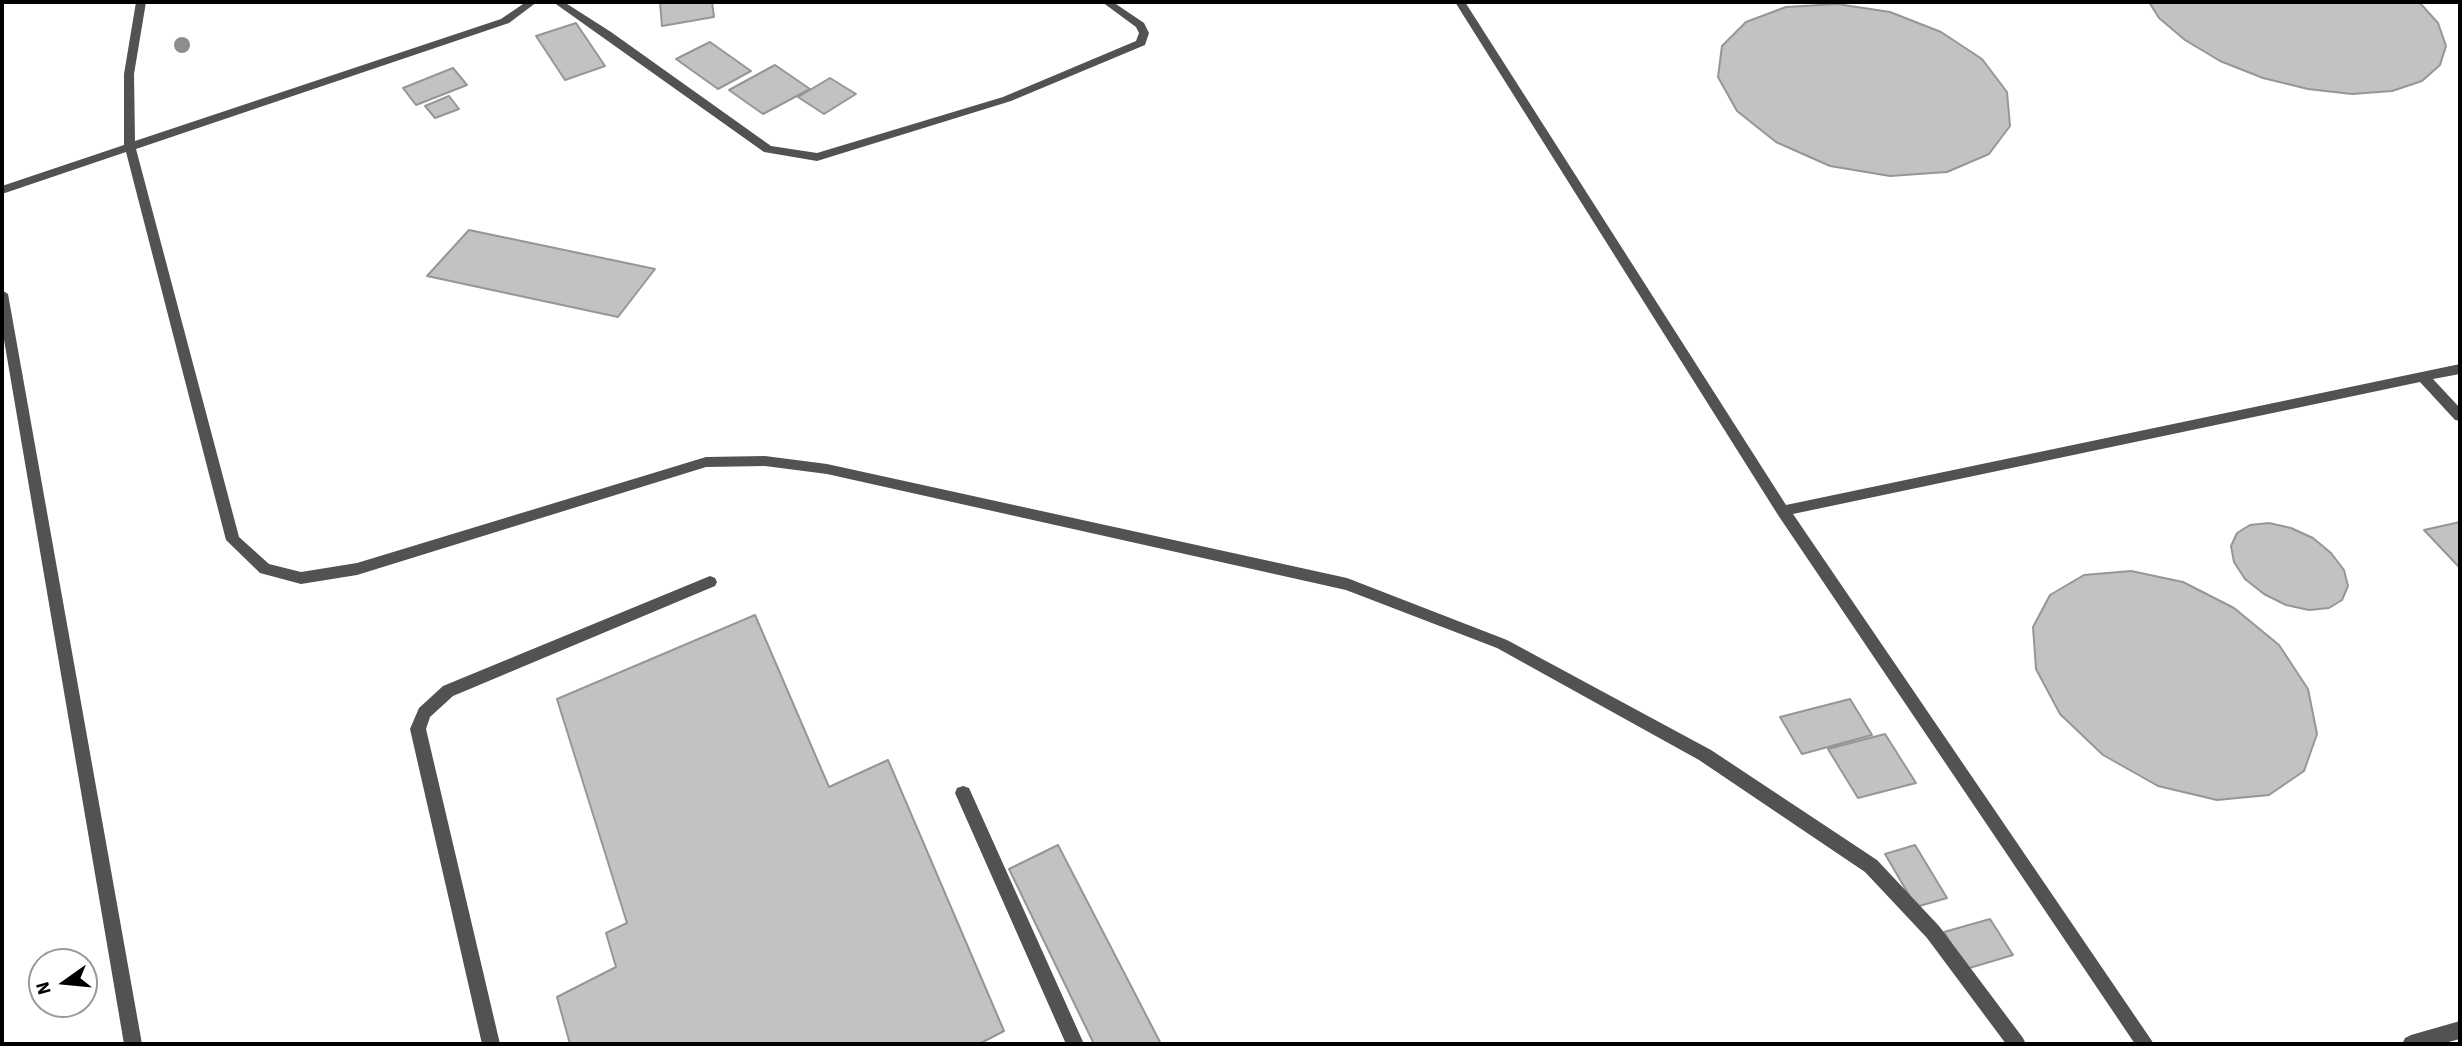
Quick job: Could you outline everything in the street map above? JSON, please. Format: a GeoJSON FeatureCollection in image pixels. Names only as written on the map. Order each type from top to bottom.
{"type":"FeatureCollection","features":[{"type":"Feature","properties":{"kind":"lane"},"geometry":{"type":"LineString","coordinates":[[141,2],[129,74],[130,146],[233,540],[265,569],[301,578],[357,569],[706,462],[765,461],[827,469],[1346,584],[1514,650],[1704,755],[1871,866],[1933,933],[2017,1044]]}},
{"type":"Feature","properties":{"kind":"lane"},"geometry":{"type":"LineString","coordinates":[[2,190],[505,21],[532,2]]}},
{"type":"Feature","properties":{"kind":"lane"},"geometry":{"type":"LineString","coordinates":[[558,2],[768,149],[817,157],[1007,99],[1141,43],[1144,33],[1140,25],[1107,2]]}},
{"type":"Feature","properties":{"kind":"lane"},"geometry":{"type":"LineString","coordinates":[[1460,2],[1783,511],[2145,1044]]}},
{"type":"Feature","properties":{"kind":"lane"},"geometry":{"type":"LineString","coordinates":[[2,294],[133,1044]]}},
{"type":"Feature","properties":{"kind":"lane"},"geometry":{"type":"LineString","coordinates":[[1783,511],[2460,369]]}},
{"type":"Feature","properties":{"kind":"lane"},"geometry":{"type":"LineString","coordinates":[[2424,378],[2460,416]]}},
{"type":"Feature","properties":{"kind":"lane"},"geometry":{"type":"LineString","coordinates":[[491,1044],[418,729],[424,713],[448,691],[710,582]]}},
{"type":"Feature","properties":{"kind":"lane"},"geometry":{"type":"LineString","coordinates":[[963,793],[1075,1044]]}},
{"type":"Feature","properties":{"kind":"lane"},"geometry":{"type":"LineString","coordinates":[[2411,1044],[2460,1030]]}},
{"type":"Feature","properties":{"kind":"building"},"geometry":{"type":"Polygon","coordinates":[[[660,2],[712,2],[714,17],[662,26],[660,2]]]}},
{"type":"Feature","properties":{"kind":"building"},"geometry":{"type":"Polygon","coordinates":[[[2149,2],[2419,2],[2438,23],[2446,46],[2440,65],[2422,81],[2392,91],[2352,94],[2308,89],[2263,78],[2220,61],[2185,40],[2159,18],[2149,2]]]}},
{"type":"Feature","properties":{"kind":"building"},"geometry":{"type":"Polygon","coordinates":[[[1837,4],[1890,12],[1941,32],[1982,59],[2007,92],[2010,126],[1989,154],[1947,172],[1890,176],[1830,166],[1776,142],[1737,111],[1718,77],[1722,46],[1746,22],[1786,7],[1837,4]]]}},
{"type":"Feature","properties":{"kind":"building"},"geometry":{"type":"Polygon","coordinates":[[[576,23],[605,66],[565,80],[536,36],[576,23]]]}},
{"type":"Feature","properties":{"kind":"building"},"geometry":{"type":"Polygon","coordinates":[[[710,42],[751,71],[718,89],[676,59],[710,42]]]}},
{"type":"Feature","properties":{"kind":"building"},"geometry":{"type":"Polygon","coordinates":[[[775,65],[810,89],[763,114],[729,90],[775,65]]]}},
{"type":"Feature","properties":{"kind":"building"},"geometry":{"type":"Polygon","coordinates":[[[453,68],[467,85],[416,105],[403,88],[453,68]]]}},
{"type":"Feature","properties":{"kind":"building"},"geometry":{"type":"Polygon","coordinates":[[[830,78],[856,94],[824,114],[798,97],[830,78]]]}},
{"type":"Feature","properties":{"kind":"building"},"geometry":{"type":"Polygon","coordinates":[[[449,96],[459,109],[435,118],[425,106],[449,96]]]}},
{"type":"Feature","properties":{"kind":"building"},"geometry":{"type":"Polygon","coordinates":[[[469,230],[655,269],[618,317],[427,276],[469,230]]]}},
{"type":"Feature","properties":{"kind":"building"},"geometry":{"type":"Polygon","coordinates":[[[2460,522],[2460,568],[2424,530],[2460,522]]]}},
{"type":"Feature","properties":{"kind":"building"},"geometry":{"type":"Polygon","coordinates":[[[2269,523],[2291,528],[2313,538],[2331,553],[2344,570],[2348,586],[2342,600],[2329,608],[2309,610],[2286,605],[2264,594],[2245,579],[2234,562],[2231,546],[2237,533],[2250,525],[2269,523]]]}},
{"type":"Feature","properties":{"kind":"building"},"geometry":{"type":"Polygon","coordinates":[[[2131,571],[2183,582],[2234,608],[2279,645],[2308,689],[2317,734],[2304,771],[2269,795],[2217,800],[2158,786],[2103,755],[2060,714],[2036,669],[2033,627],[2050,595],[2084,575],[2131,571]]]}},
{"type":"Feature","properties":{"kind":"building"},"geometry":{"type":"Polygon","coordinates":[[[755,615],[829,787],[888,760],[1004,1031],[979,1044],[570,1044],[557,997],[616,967],[606,933],[627,923],[557,699],[755,615]]]}},
{"type":"Feature","properties":{"kind":"building"},"geometry":{"type":"Polygon","coordinates":[[[1850,699],[1872,735],[1802,754],[1780,717],[1850,699]]]}},
{"type":"Feature","properties":{"kind":"building"},"geometry":{"type":"Polygon","coordinates":[[[1885,734],[1916,783],[1858,798],[1828,749],[1885,734]]]}},
{"type":"Feature","properties":{"kind":"building"},"geometry":{"type":"Polygon","coordinates":[[[1058,845],[1161,1044],[1094,1044],[1009,869],[1058,845]]]}},
{"type":"Feature","properties":{"kind":"building"},"geometry":{"type":"Polygon","coordinates":[[[1915,845],[1947,898],[1916,907],[1885,854],[1915,845]]]}},
{"type":"Feature","properties":{"kind":"building"},"geometry":{"type":"Polygon","coordinates":[[[1990,919],[2013,955],[1966,969],[1944,932],[1990,919]]]}}]}
